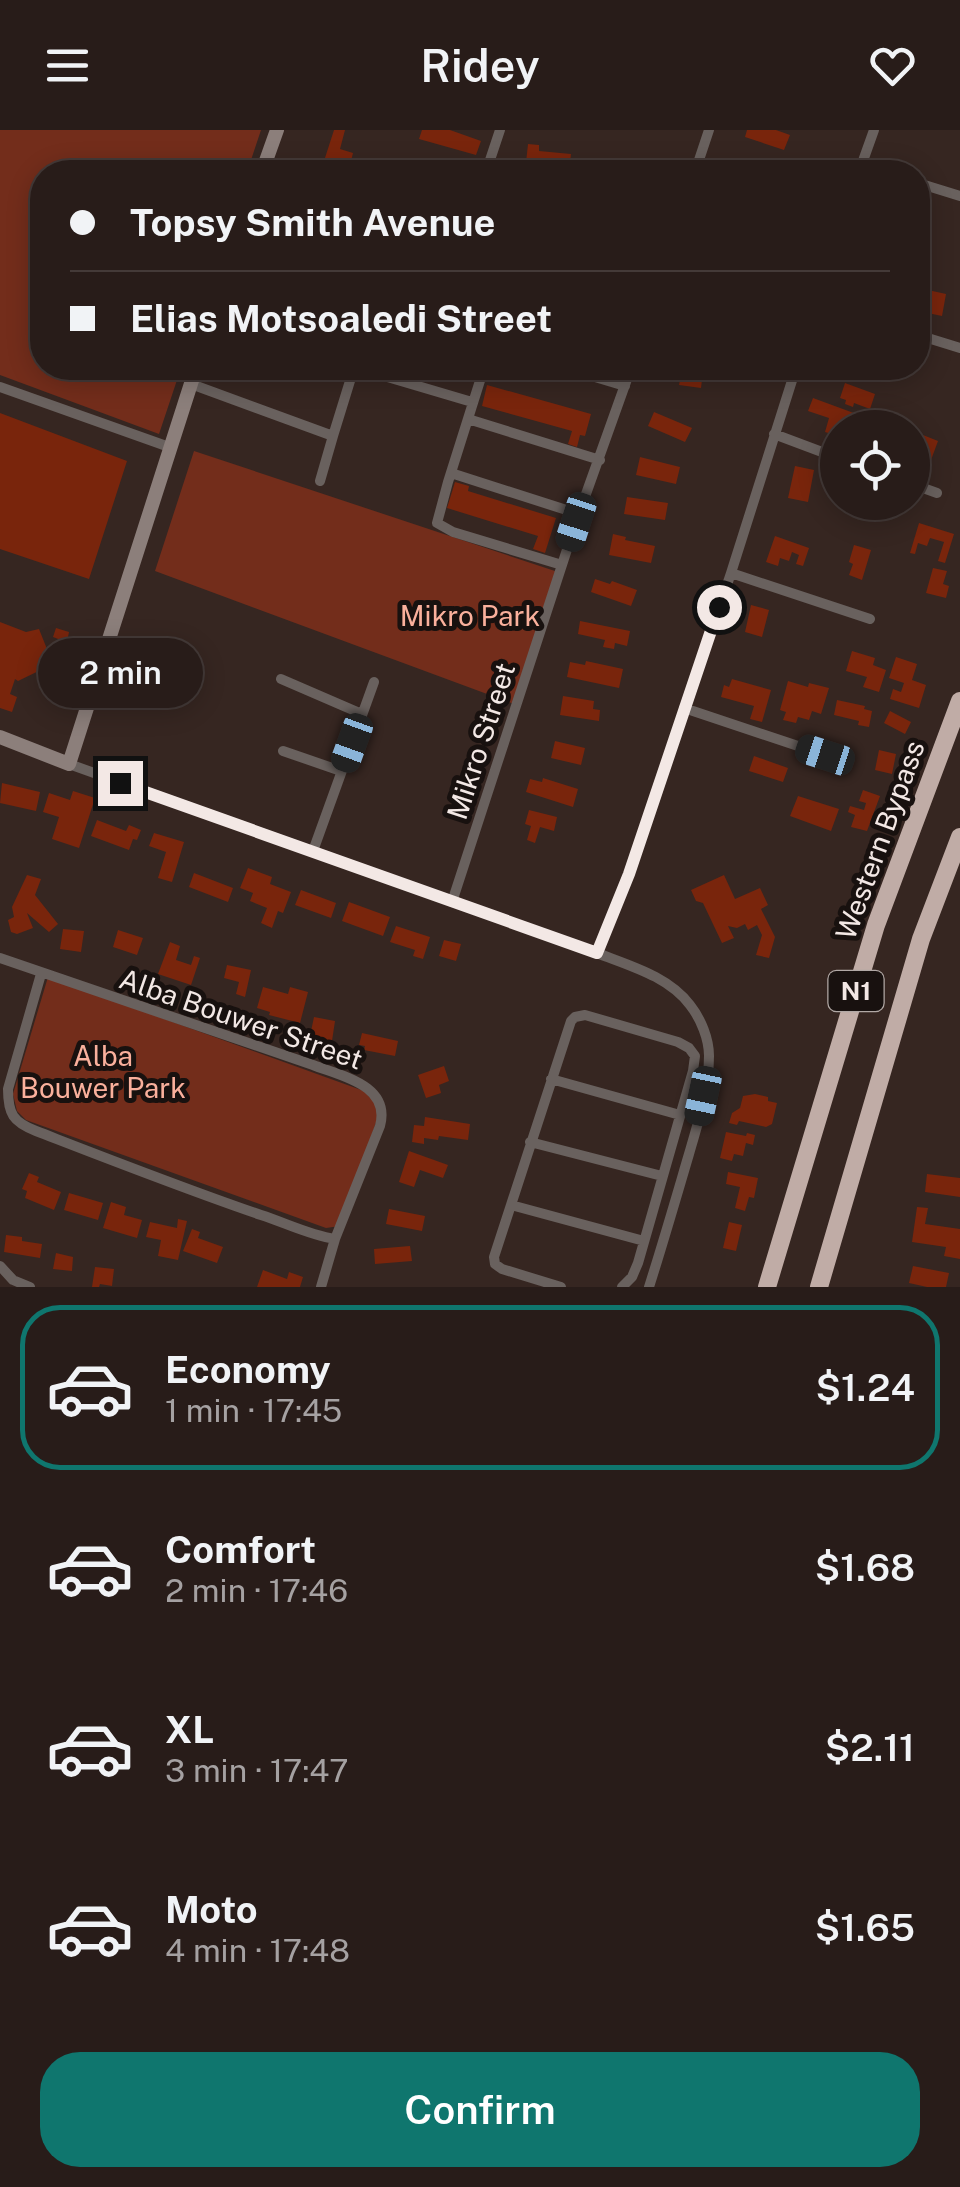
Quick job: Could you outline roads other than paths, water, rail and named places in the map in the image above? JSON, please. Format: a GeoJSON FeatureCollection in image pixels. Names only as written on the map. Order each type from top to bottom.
{"type":"FeatureCollection","features":[{"type":"Feature","properties":{"kind":"highway","name":"Western Bypass"},"geometry":{"type":"LineString","coordinates":[[767,1287],[876,925],[960,701]]}},
{"type":"Feature","properties":{"kind":"highway","name":"N1"},"geometry":{"type":"LineString","coordinates":[[820,1287],[921,939],[960,837]]}},
{"type":"Feature","properties":{"kind":"street"},"geometry":{"type":"LineString","coordinates":[[266,160],[277,130]]}},
{"type":"Feature","properties":{"kind":"street"},"geometry":{"type":"LineString","coordinates":[[490,160],[500,130]]}},
{"type":"Feature","properties":{"kind":"street"},"geometry":{"type":"LineString","coordinates":[[699,160],[709,130]]}},
{"type":"Feature","properties":{"kind":"street"},"geometry":{"type":"LineString","coordinates":[[864,160],[874,130]]}},
{"type":"Feature","properties":{"kind":"street"},"geometry":{"type":"LineString","coordinates":[[930,187],[960,196]]}},
{"type":"Feature","properties":{"kind":"street"},"geometry":{"type":"LineString","coordinates":[[930,339],[960,348]]}},
{"type":"Feature","properties":{"kind":"street"},"geometry":{"type":"LineString","coordinates":[[69,764],[192,380]]}},
{"type":"Feature","properties":{"kind":"street"},"geometry":{"type":"LineString","coordinates":[[320,481],[351,380]]}},
{"type":"Feature","properties":{"kind":"street"},"geometry":{"type":"LineString","coordinates":[[396,380],[472,402]]}},
{"type":"Feature","properties":{"kind":"street"},"geometry":{"type":"LineString","coordinates":[[480,380],[437,520],[439,526],[562,565]]}},
{"type":"Feature","properties":{"kind":"street"},"geometry":{"type":"LineString","coordinates":[[605,380],[625,386]]}},
{"type":"Feature","properties":{"kind":"street","name":"Mikro Street"},"geometry":{"type":"LineString","coordinates":[[452,902],[627,380]]}},
{"type":"Feature","properties":{"kind":"street"},"geometry":{"type":"LineString","coordinates":[[597,953],[629,874],[792,380]]}},
{"type":"Feature","properties":{"kind":"street"},"geometry":{"type":"LineString","coordinates":[[191,384],[333,436]]}},
{"type":"Feature","properties":{"kind":"street"},"geometry":{"type":"LineString","coordinates":[[0,387],[172,448]]}},
{"type":"Feature","properties":{"kind":"street"},"geometry":{"type":"LineString","coordinates":[[468,419],[600,460]]}},
{"type":"Feature","properties":{"kind":"street"},"geometry":{"type":"LineString","coordinates":[[774,434],[820,451]]}},
{"type":"Feature","properties":{"kind":"street"},"geometry":{"type":"LineString","coordinates":[[451,473],[579,514]]}},
{"type":"Feature","properties":{"kind":"street"},"geometry":{"type":"LineString","coordinates":[[930,490],[937,493]]}},
{"type":"Feature","properties":{"kind":"street"},"geometry":{"type":"LineString","coordinates":[[730,573],[870,619]]}},
{"type":"Feature","properties":{"kind":"street"},"geometry":{"type":"LineString","coordinates":[[281,679],[362,714]]}},
{"type":"Feature","properties":{"kind":"street"},"geometry":{"type":"LineString","coordinates":[[313,852],[374,682]]}},
{"type":"Feature","properties":{"kind":"street"},"geometry":{"type":"LineString","coordinates":[[684,708],[825,755]]}},
{"type":"Feature","properties":{"kind":"street"},"geometry":{"type":"LineString","coordinates":[[0,736],[597,953],[655,976],[681,995],[699,1019],[709,1051],[708,1070],[696,1129],[649,1287]]}},
{"type":"Feature","properties":{"kind":"street"},"geometry":{"type":"LineString","coordinates":[[282,751],[341,771]]}},
{"type":"Feature","properties":{"kind":"street","name":"Alba Bouwer Street"},"geometry":{"type":"LineString","coordinates":[[0,958],[312,1065],[370,1090],[381,1105],[382,1118],[334,1239],[321,1287]]}},
{"type":"Feature","properties":{"kind":"street"},"geometry":{"type":"LineString","coordinates":[[42,974],[9,1078],[9,1108],[16,1121],[175,1186],[315,1236],[334,1239]]}},
{"type":"Feature","properties":{"kind":"street"},"geometry":{"type":"LineString","coordinates":[[561,1287],[510,1273],[495,1264],[495,1252],[571,1022],[575,1017],[591,1016],[678,1042],[694,1052],[696,1061],[636,1270],[622,1287]]}},
{"type":"Feature","properties":{"kind":"street"},"geometry":{"type":"LineString","coordinates":[[552,1079],[680,1115]]}},
{"type":"Feature","properties":{"kind":"street"},"geometry":{"type":"LineString","coordinates":[[530,1142],[662,1176]]}},
{"type":"Feature","properties":{"kind":"street"},"geometry":{"type":"LineString","coordinates":[[511,1205],[644,1241]]}},
{"type":"Feature","properties":{"kind":"street"},"geometry":{"type":"LineString","coordinates":[[0,1266],[14,1280],[30,1287]]}},
{"type":"Feature","properties":{"kind":"park label","name":"Mikro Park"},"geometry":{"type":"Point","coordinates":[470,616]}},
{"type":"Feature","properties":{"kind":"park label","name":"Alba Bouwer Park"},"geometry":{"type":"Point","coordinates":[103,1072]}}]}
